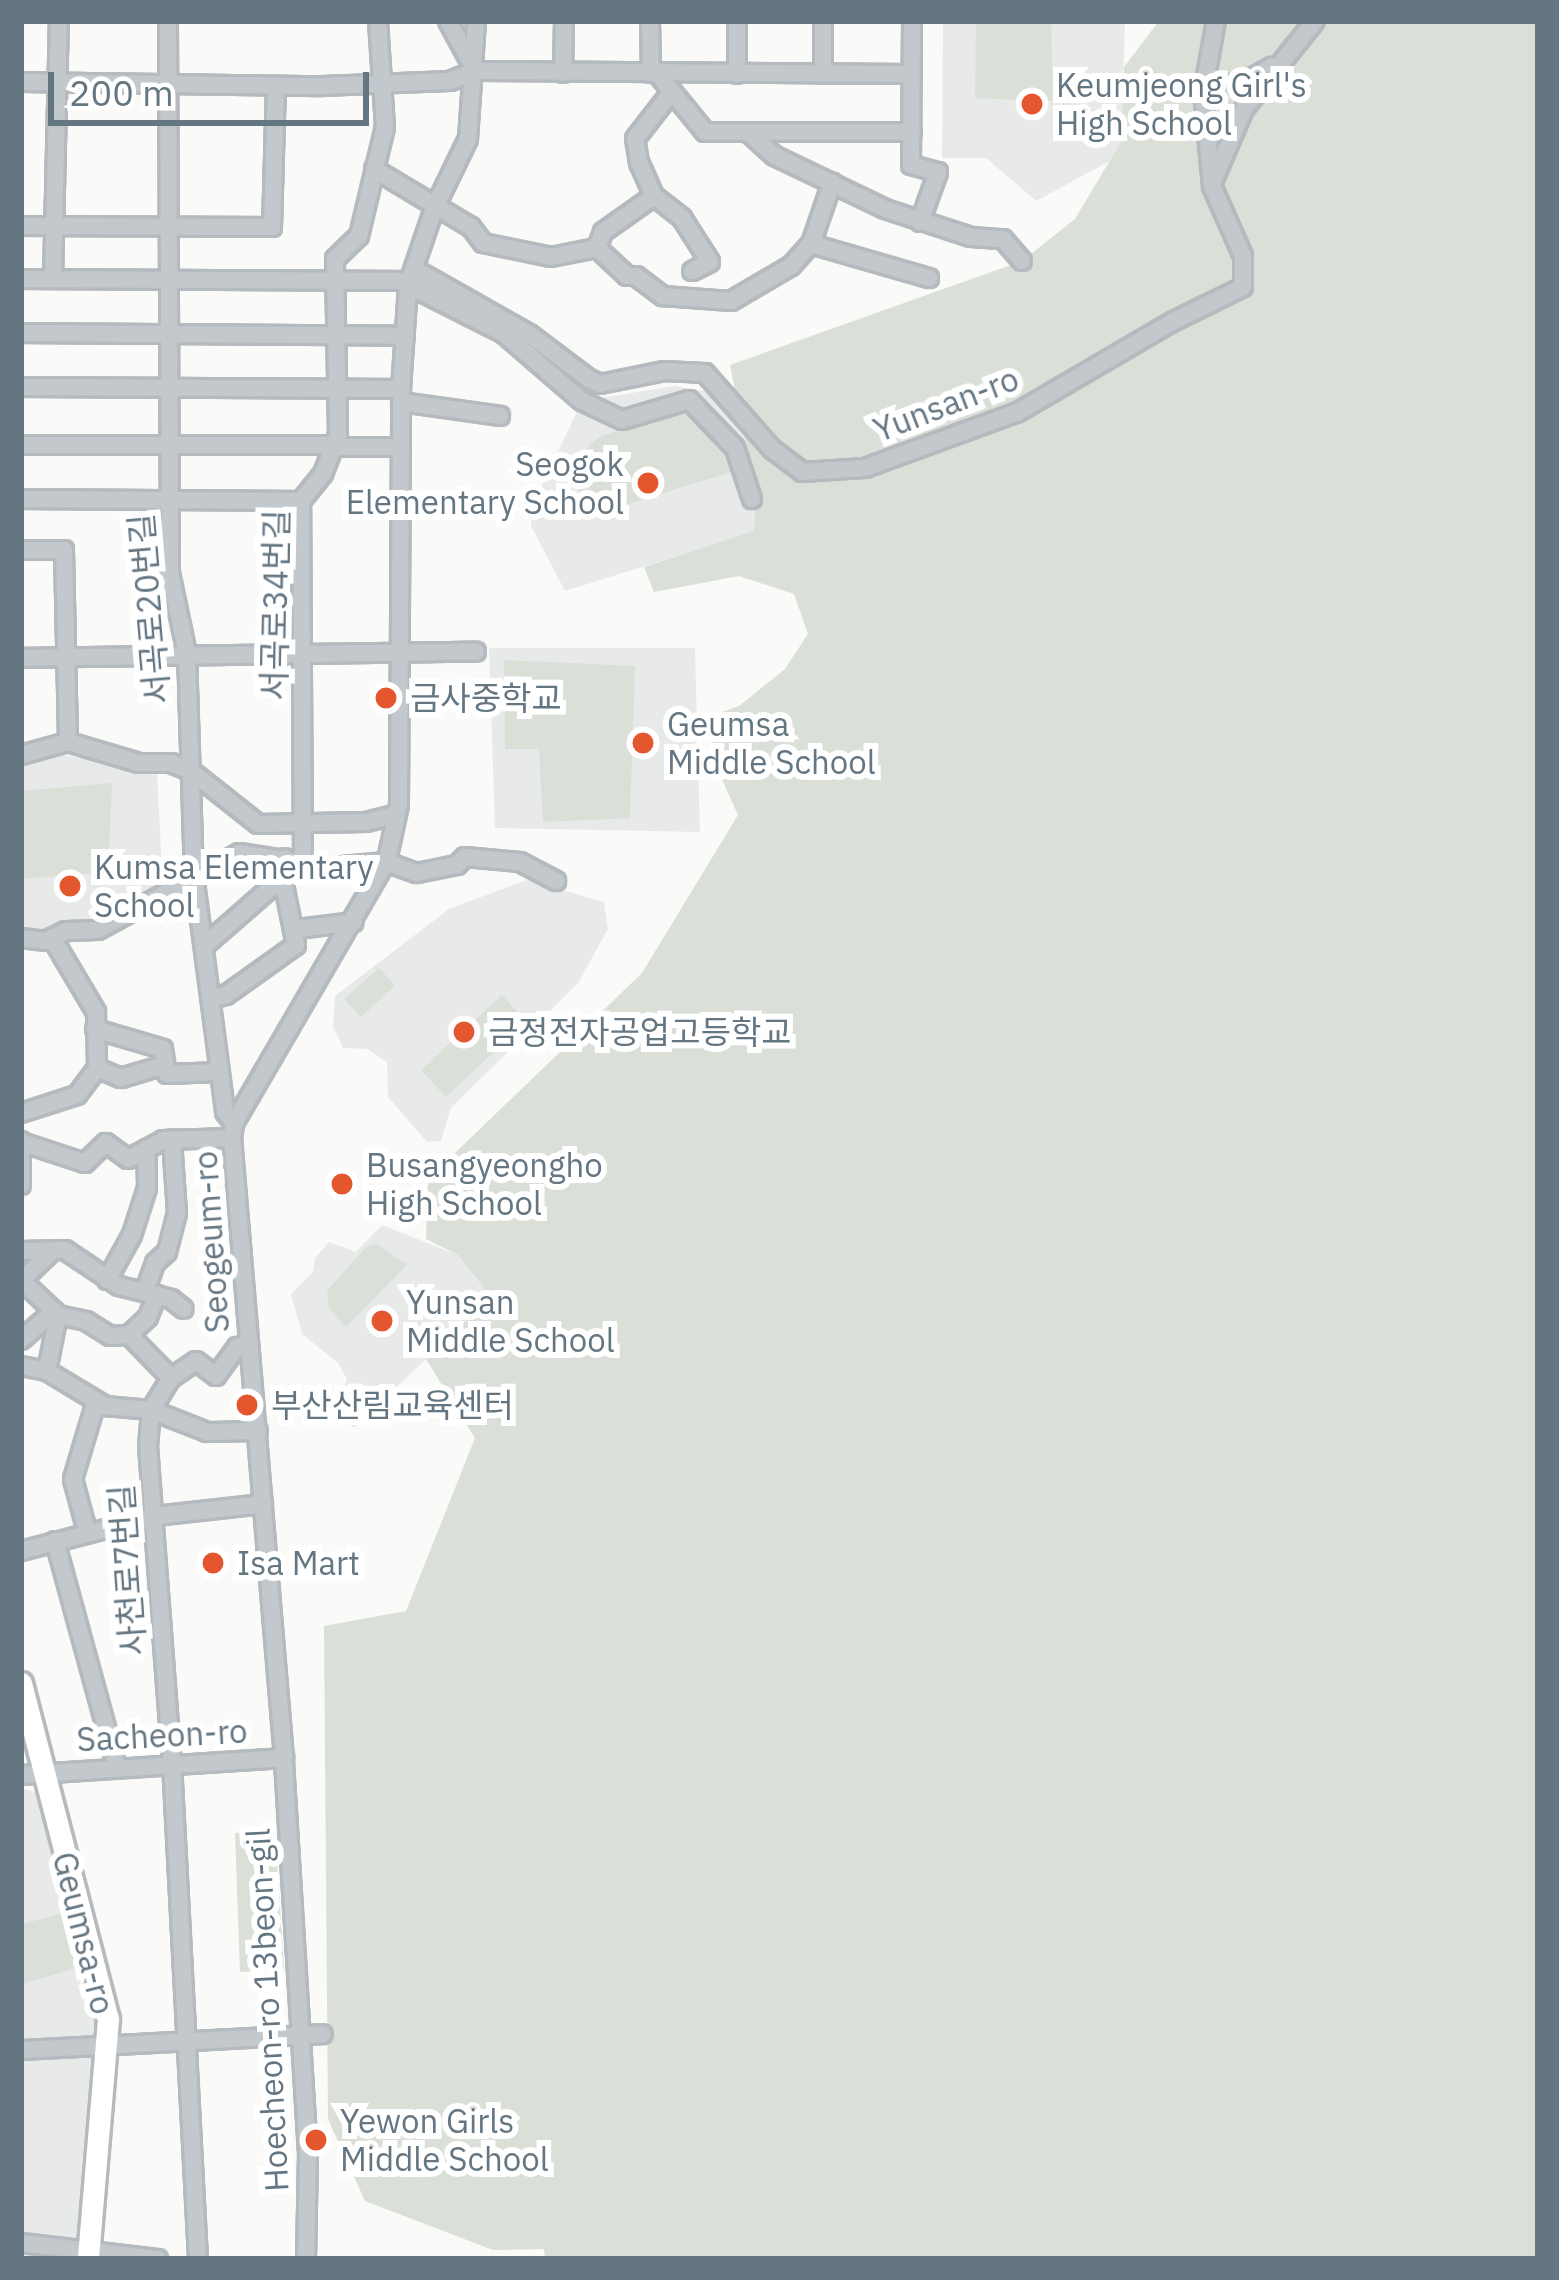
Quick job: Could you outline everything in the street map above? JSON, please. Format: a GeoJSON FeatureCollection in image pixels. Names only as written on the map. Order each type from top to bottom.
{"type":"FeatureCollection","features":[{"type":"Feature","properties":{"kind":"main road","name":"Geumsa-ro"},"geometry":{"type":"LineString","coordinates":[[21,1683],[32,1774],[108,2019],[88,2255]]}},
{"type":"Feature","properties":{"kind":"street"},"geometry":{"type":"LineString","coordinates":[[53,279],[59,21]]}},
{"type":"Feature","properties":{"kind":"street","name":"서곡로20번길"},"geometry":{"type":"LineString","coordinates":[[167,21],[170,573],[187,654],[194,875],[225,1112],[233,1131]]}},
{"type":"Feature","properties":{"kind":"street","name":"서곡로34번길"},"geometry":{"type":"LineString","coordinates":[[274,885],[294,860],[306,826],[301,501],[323,474],[335,446],[335,259],[359,236],[385,127],[378,21]]}},
{"type":"Feature","properties":{"kind":"street"},"geometry":{"type":"LineString","coordinates":[[448,21],[476,71]]}},
{"type":"Feature","properties":{"kind":"street","name":"Seogeum-ro"},"geometry":{"type":"LineString","coordinates":[[284,1758],[233,1131],[386,862],[397,814],[405,336],[411,278],[434,208],[468,139],[476,21]]}},
{"type":"Feature","properties":{"kind":"street"},"geometry":{"type":"LineString","coordinates":[[563,73],[564,21]]}},
{"type":"Feature","properties":{"kind":"street"},"geometry":{"type":"LineString","coordinates":[[650,21],[654,74],[705,132],[912,132]]}},
{"type":"Feature","properties":{"kind":"street"},"geometry":{"type":"LineString","coordinates":[[737,21],[737,74]]}},
{"type":"Feature","properties":{"kind":"street"},"geometry":{"type":"LineString","coordinates":[[823,74],[824,21]]}},
{"type":"Feature","properties":{"kind":"street"},"geometry":{"type":"LineString","coordinates":[[912,21],[910,165],[938,172],[920,221]]}},
{"type":"Feature","properties":{"kind":"street"},"geometry":{"type":"LineString","coordinates":[[1212,185],[1205,82],[1216,21]]}},
{"type":"Feature","properties":{"kind":"street"},"geometry":{"type":"LineString","coordinates":[[1212,185],[1244,109],[1315,21]]}},
{"type":"Feature","properties":{"kind":"street"},"geometry":{"type":"LineString","coordinates":[[1205,82],[1239,85],[1280,63]]}},
{"type":"Feature","properties":{"kind":"street"},"geometry":{"type":"LineString","coordinates":[[21,82],[276,86],[450,81],[476,71],[911,74]]}},
{"type":"Feature","properties":{"kind":"street"},"geometry":{"type":"LineString","coordinates":[[21,226],[282,228],[276,86]]}},
{"type":"Feature","properties":{"kind":"street"},"geometry":{"type":"LineString","coordinates":[[670,94],[646,118],[635,139],[639,164],[654,196],[682,218],[710,262],[692,271]]}},
{"type":"Feature","properties":{"kind":"street"},"geometry":{"type":"LineString","coordinates":[[748,132],[775,156],[920,221],[971,236],[1003,239],[1022,261]]}},
{"type":"Feature","properties":{"kind":"street"},"geometry":{"type":"LineString","coordinates":[[374,169],[471,226],[483,243],[551,257],[597,248]]}},
{"type":"Feature","properties":{"kind":"street"},"geometry":{"type":"LineString","coordinates":[[597,248],[626,276],[635,276],[663,296],[731,301],[791,266],[811,244],[832,183]]}},
{"type":"Feature","properties":{"kind":"street","name":"Yunsan-ro"},"geometry":{"type":"LineString","coordinates":[[411,278],[529,334],[600,384],[664,371],[705,373],[772,449],[802,472],[846,472],[1018,412],[1172,322],[1243,287],[1244,256],[1212,185]]}},
{"type":"Feature","properties":{"kind":"street"},"geometry":{"type":"LineString","coordinates":[[597,248],[603,232],[654,196]]}},
{"type":"Feature","properties":{"kind":"street"},"geometry":{"type":"LineString","coordinates":[[811,244],[929,278]]}},
{"type":"Feature","properties":{"kind":"street"},"geometry":{"type":"LineString","coordinates":[[21,279],[411,278],[503,333],[582,400],[622,420],[689,400],[735,448],[752,499]]}},
{"type":"Feature","properties":{"kind":"street"},"geometry":{"type":"LineString","coordinates":[[21,333],[405,336]]}},
{"type":"Feature","properties":{"kind":"street"},"geometry":{"type":"LineString","coordinates":[[21,387],[337,388],[500,416]]}},
{"type":"Feature","properties":{"kind":"street"},"geometry":{"type":"LineString","coordinates":[[21,445],[401,447]]}},
{"type":"Feature","properties":{"kind":"street"},"geometry":{"type":"LineString","coordinates":[[21,499],[301,501]]}},
{"type":"Feature","properties":{"kind":"street"},"geometry":{"type":"LineString","coordinates":[[21,550],[64,550],[68,742]]}},
{"type":"Feature","properties":{"kind":"street"},"geometry":{"type":"LineString","coordinates":[[21,658],[476,652]]}},
{"type":"Feature","properties":{"kind":"street"},"geometry":{"type":"LineString","coordinates":[[21,755],[68,742],[191,770],[258,824],[366,822],[397,814]]}},
{"type":"Feature","properties":{"kind":"street"},"geometry":{"type":"LineString","coordinates":[[21,938],[98,930],[239,854],[331,867],[386,862],[417,873],[457,865],[465,857],[520,862],[556,881]]}},
{"type":"Feature","properties":{"kind":"street"},"geometry":{"type":"LineString","coordinates":[[204,946],[274,885],[285,890],[297,928],[296,945],[226,995],[211,999]]}},
{"type":"Feature","properties":{"kind":"street"},"geometry":{"type":"LineString","coordinates":[[297,928],[354,922]]}},
{"type":"Feature","properties":{"kind":"street"},"geometry":{"type":"LineString","coordinates":[[21,1113],[77,1095],[97,1068],[96,1012],[52,938]]}},
{"type":"Feature","properties":{"kind":"street"},"geometry":{"type":"LineString","coordinates":[[95,1029],[163,1049],[166,1070]]}},
{"type":"Feature","properties":{"kind":"street"},"geometry":{"type":"LineString","coordinates":[[97,1068],[121,1078],[166,1070],[220,1072]]}},
{"type":"Feature","properties":{"kind":"street"},"geometry":{"type":"LineString","coordinates":[[21,1185],[22,1142],[85,1163],[106,1143],[128,1159],[172,1139],[233,1131]]}},
{"type":"Feature","properties":{"kind":"street"},"geometry":{"type":"LineString","coordinates":[[51,1252],[21,1281],[56,1313],[86,1321],[110,1336],[129,1335],[154,1308],[155,1263],[167,1252],[177,1213],[172,1139]]}},
{"type":"Feature","properties":{"kind":"street"},"geometry":{"type":"LineString","coordinates":[[107,1280],[132,1235],[147,1188],[146,1149]]}},
{"type":"Feature","properties":{"kind":"street"},"geometry":{"type":"LineString","coordinates":[[21,1251],[65,1250],[107,1280],[184,1309]]}},
{"type":"Feature","properties":{"kind":"street"},"geometry":{"type":"LineString","coordinates":[[21,1340],[56,1313]]}},
{"type":"Feature","properties":{"kind":"street"},"geometry":{"type":"LineString","coordinates":[[47,1371],[56,1313]]}},
{"type":"Feature","properties":{"kind":"street"},"geometry":{"type":"LineString","coordinates":[[129,1335],[171,1378]]}},
{"type":"Feature","properties":{"kind":"street"},"geometry":{"type":"LineString","coordinates":[[151,1409],[171,1378],[196,1361],[216,1376],[237,1347],[249,1345]]}},
{"type":"Feature","properties":{"kind":"street"},"geometry":{"type":"LineString","coordinates":[[21,1366],[47,1371],[97,1402],[151,1409],[207,1432],[258,1431]]}},
{"type":"Feature","properties":{"kind":"street"},"geometry":{"type":"LineString","coordinates":[[87,1532],[73,1478],[97,1402]]}},
{"type":"Feature","properties":{"kind":"street","name":"사천로7번길"},"geometry":{"type":"LineString","coordinates":[[151,1409],[148,1446],[172,1765],[198,2259]]}},
{"type":"Feature","properties":{"kind":"street"},"geometry":{"type":"LineString","coordinates":[[21,1551],[154,1516],[263,1504]]}},
{"type":"Feature","properties":{"kind":"street"},"geometry":{"type":"LineString","coordinates":[[55,1541],[118,1768]]}},
{"type":"Feature","properties":{"kind":"street","name":"Sacheon-ro"},"geometry":{"type":"LineString","coordinates":[[32,1774],[284,1758]]}},
{"type":"Feature","properties":{"kind":"street","name":"Hoecheon-ro 13beon-gil"},"geometry":{"type":"LineString","coordinates":[[284,1758],[297,2036],[308,2154],[306,2259]]}},
{"type":"Feature","properties":{"kind":"street"},"geometry":{"type":"LineString","coordinates":[[21,2050],[323,2034]]}},
{"type":"Feature","properties":{"kind":"street"},"geometry":{"type":"LineString","coordinates":[[21,2242],[88,2255],[158,2259]]}},
{"type":"Feature","properties":{"kind":"shaded area","name":"Keumjeong Girl's High School"},"geometry":{"type":"Polygon","coordinates":[[[943,21],[1125,21],[1121,142],[1110,161],[1036,201],[986,158],[942,158],[943,21]]]}},
{"type":"Feature","properties":{"kind":"shaded area"},"geometry":{"type":"Polygon","coordinates":[[[976,21],[1051,21],[1053,101],[975,98],[976,21]]]}},
{"type":"Feature","properties":{"kind":"shaded area"},"geometry":{"type":"Polygon","coordinates":[[[1159,21],[1538,21],[1538,2259],[545,2259],[544,2249],[493,2250],[365,2201],[328,2119],[324,1626],[406,1611],[475,1438],[426,1359],[479,1308],[484,1288],[458,1255],[426,1239],[428,1179],[642,973],[738,815],[715,764],[711,716],[739,706],[785,669],[808,634],[794,594],[739,576],[654,592],[644,567],[754,531],[756,496],[730,365],[1022,261],[1075,219],[1121,142],[1124,67],[1159,21]]]}},
{"type":"Feature","properties":{"kind":"shaded area","name":"Seogok Elementary School"},"geometry":{"type":"Polygon","coordinates":[[[674,386],[705,391],[740,416],[756,497],[754,532],[565,591],[531,526],[531,509],[582,401],[674,386]]]}},
{"type":"Feature","properties":{"kind":"shaded area"},"geometry":{"type":"Polygon","coordinates":[[[689,405],[730,450],[731,472],[576,520],[582,453],[599,437],[689,405]]]}},
{"type":"Feature","properties":{"kind":"shaded area"},"geometry":{"type":"Polygon","coordinates":[[[489,648],[695,648],[700,832],[495,828],[489,648]]]}},
{"type":"Feature","properties":{"kind":"shaded area"},"geometry":{"type":"Polygon","coordinates":[[[504,660],[635,666],[630,818],[543,822],[539,749],[505,749],[504,660]]]}},
{"type":"Feature","properties":{"kind":"shaded area"},"geometry":{"type":"Polygon","coordinates":[[[63,755],[157,772],[163,890],[95,925],[36,935],[21,931],[21,760],[63,755]]]}},
{"type":"Feature","properties":{"kind":"shaded area"},"geometry":{"type":"Polygon","coordinates":[[[112,783],[108,872],[21,879],[21,791],[112,783]]]}},
{"type":"Feature","properties":{"kind":"shaded area"},"geometry":{"type":"Polygon","coordinates":[[[527,880],[604,902],[608,929],[578,983],[451,1108],[441,1141],[427,1142],[388,1097],[387,1062],[367,1049],[343,1048],[333,1026],[335,996],[449,909],[527,880]]]}},
{"type":"Feature","properties":{"kind":"shaded area"},"geometry":{"type":"Polygon","coordinates":[[[379,968],[395,986],[361,1017],[344,999],[379,968]]]}},
{"type":"Feature","properties":{"kind":"shaded area"},"geometry":{"type":"Polygon","coordinates":[[[502,995],[526,1021],[446,1097],[421,1070],[502,995]]]}},
{"type":"Feature","properties":{"kind":"shaded area","name":"Yunsan Middle School"},"geometry":{"type":"Polygon","coordinates":[[[382,1225],[458,1255],[484,1288],[479,1308],[354,1428],[335,1411],[347,1379],[338,1363],[302,1334],[291,1294],[313,1272],[315,1258],[329,1242],[356,1252],[382,1225]]]}},
{"type":"Feature","properties":{"kind":"shaded area"},"geometry":{"type":"Polygon","coordinates":[[[377,1244],[407,1265],[346,1327],[329,1308],[327,1291],[367,1246],[377,1244]]]}},
{"type":"Feature","properties":{"kind":"shaded area"},"geometry":{"type":"Polygon","coordinates":[[[21,1788],[38,1793],[96,1991],[102,2048],[80,2259],[21,2259],[21,1788]]]}},
{"type":"Feature","properties":{"kind":"shaded area"},"geometry":{"type":"Polygon","coordinates":[[[275,1829],[284,1969],[240,1972],[235,1833],[275,1829]]]}},
{"type":"Feature","properties":{"kind":"shaded area"},"geometry":{"type":"Polygon","coordinates":[[[73,1911],[87,1965],[21,1984],[21,1924],[73,1911]]]}},
{"type":"Feature","properties":{"kind":"place","name":"Keumjeong Girl's High School"},"geometry":{"type":"Point","coordinates":[1032,104]}},
{"type":"Feature","properties":{"kind":"place","name":"Seogok Elementary School"},"geometry":{"type":"Point","coordinates":[648,483]}},
{"type":"Feature","properties":{"kind":"place","name":"금사중학교"},"geometry":{"type":"Point","coordinates":[386,698]}},
{"type":"Feature","properties":{"kind":"place","name":"Geumsa Middle School"},"geometry":{"type":"Point","coordinates":[643,743]}},
{"type":"Feature","properties":{"kind":"place","name":"Kumsa Elementary School"},"geometry":{"type":"Point","coordinates":[70,886]}},
{"type":"Feature","properties":{"kind":"place","name":"금정전자공업고등학교"},"geometry":{"type":"Point","coordinates":[464,1032]}},
{"type":"Feature","properties":{"kind":"place","name":"Busangyeongho High School"},"geometry":{"type":"Point","coordinates":[342,1184]}},
{"type":"Feature","properties":{"kind":"place","name":"Yunsan Middle School"},"geometry":{"type":"Point","coordinates":[382,1321]}},
{"type":"Feature","properties":{"kind":"place","name":"부산산림교육센터"},"geometry":{"type":"Point","coordinates":[247,1405]}},
{"type":"Feature","properties":{"kind":"place","name":"Isa Mart"},"geometry":{"type":"Point","coordinates":[213,1563]}},
{"type":"Feature","properties":{"kind":"place","name":"Yewon Girls Middle School"},"geometry":{"type":"Point","coordinates":[316,2140]}}]}
